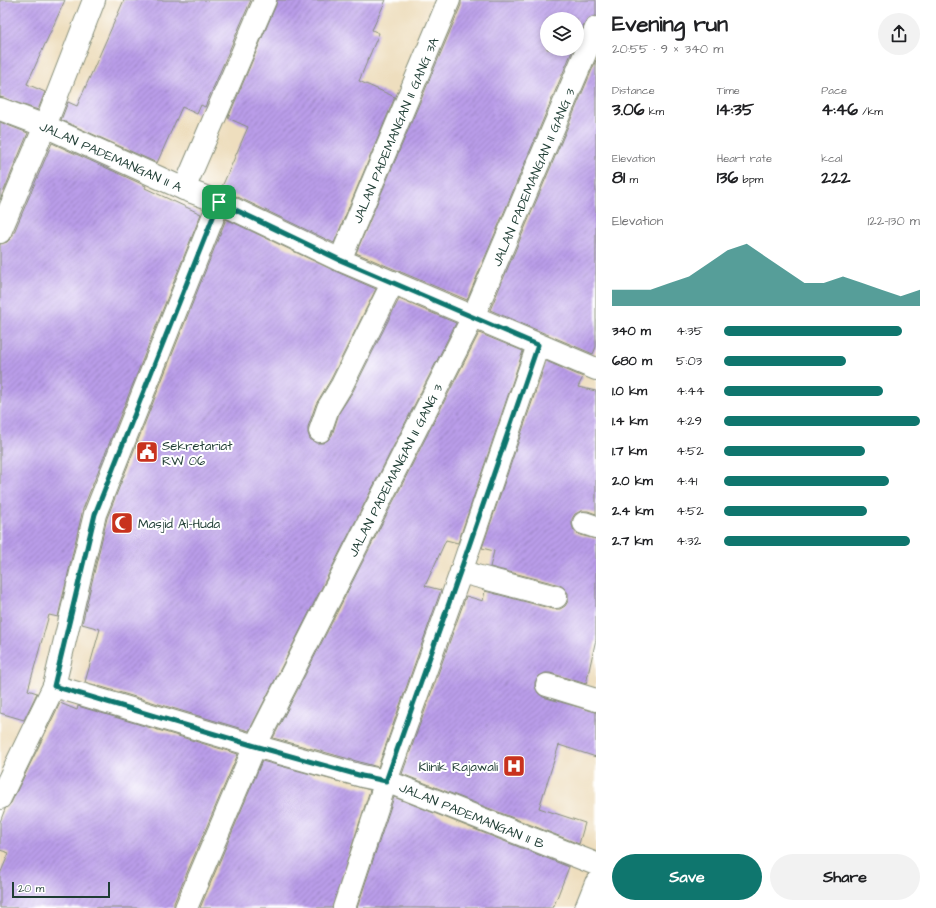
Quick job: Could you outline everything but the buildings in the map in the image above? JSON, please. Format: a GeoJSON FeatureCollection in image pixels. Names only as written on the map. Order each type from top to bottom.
{"type":"FeatureCollection","features":[{"type":"Feature","properties":{"kind":"street"},"geometry":{"type":"LineString","coordinates":[[0,232],[45,126],[94,0]]}},
{"type":"Feature","properties":{"kind":"street"},"geometry":{"type":"LineString","coordinates":[[184,189],[265,0]]}},
{"type":"Feature","properties":{"kind":"street","name":"JALAN PADEMANGAN II GANG 3A"},"geometry":{"type":"LineString","coordinates":[[340,260],[449,0]]}},
{"type":"Feature","properties":{"kind":"street","name":"JALAN PADEMANGAN II GANG 3"},"geometry":{"type":"LineString","coordinates":[[186,908],[255,746],[473,317],[596,28]]}},
{"type":"Feature","properties":{"kind":"street","name":"JALAN PADEMANGAN II A"},"geometry":{"type":"LineString","coordinates":[[0,109],[45,126],[184,189],[219,202],[340,260],[596,369]]}},
{"type":"Feature","properties":{"kind":"street"},"geometry":{"type":"LineString","coordinates":[[0,798],[54,686],[95,514],[219,202]]}},
{"type":"Feature","properties":{"kind":"street"},"geometry":{"type":"LineString","coordinates":[[320,432],[328,408],[342,385],[393,282]]}},
{"type":"Feature","properties":{"kind":"street"},"geometry":{"type":"LineString","coordinates":[[344,908],[386,781],[538,345]]}},
{"type":"Feature","properties":{"kind":"street"},"geometry":{"type":"LineString","coordinates":[[460,572],[556,597]]}},
{"type":"Feature","properties":{"kind":"street"},"geometry":{"type":"LineString","coordinates":[[547,685],[596,700]]}},
{"type":"Feature","properties":{"kind":"street","name":"JALAN PADEMANGAN II B"},"geometry":{"type":"LineString","coordinates":[[54,686],[255,746],[362,776],[386,781],[596,864]]}},
{"type":"Feature","properties":{"kind":"street"},"geometry":{"type":"LineString","coordinates":[[586,908],[596,883]]}},
{"type":"Feature","properties":{"kind":"place","name":"Sekretariat RW 06"},"geometry":{"type":"Point","coordinates":[147,452]}},
{"type":"Feature","properties":{"kind":"place","name":"Masjid Al-Huda"},"geometry":{"type":"Point","coordinates":[122,523]}},
{"type":"Feature","properties":{"kind":"place","name":"Klinik Rajawali"},"geometry":{"type":"Point","coordinates":[514,766]}},
{"type":"Feature","properties":{"kind":"route"},"geometry":{"type":"LineString","coordinates":[[219,202],[340,260],[538,345],[386,781],[362,776],[255,746],[54,686],[95,514],[219,202]]}}]}
